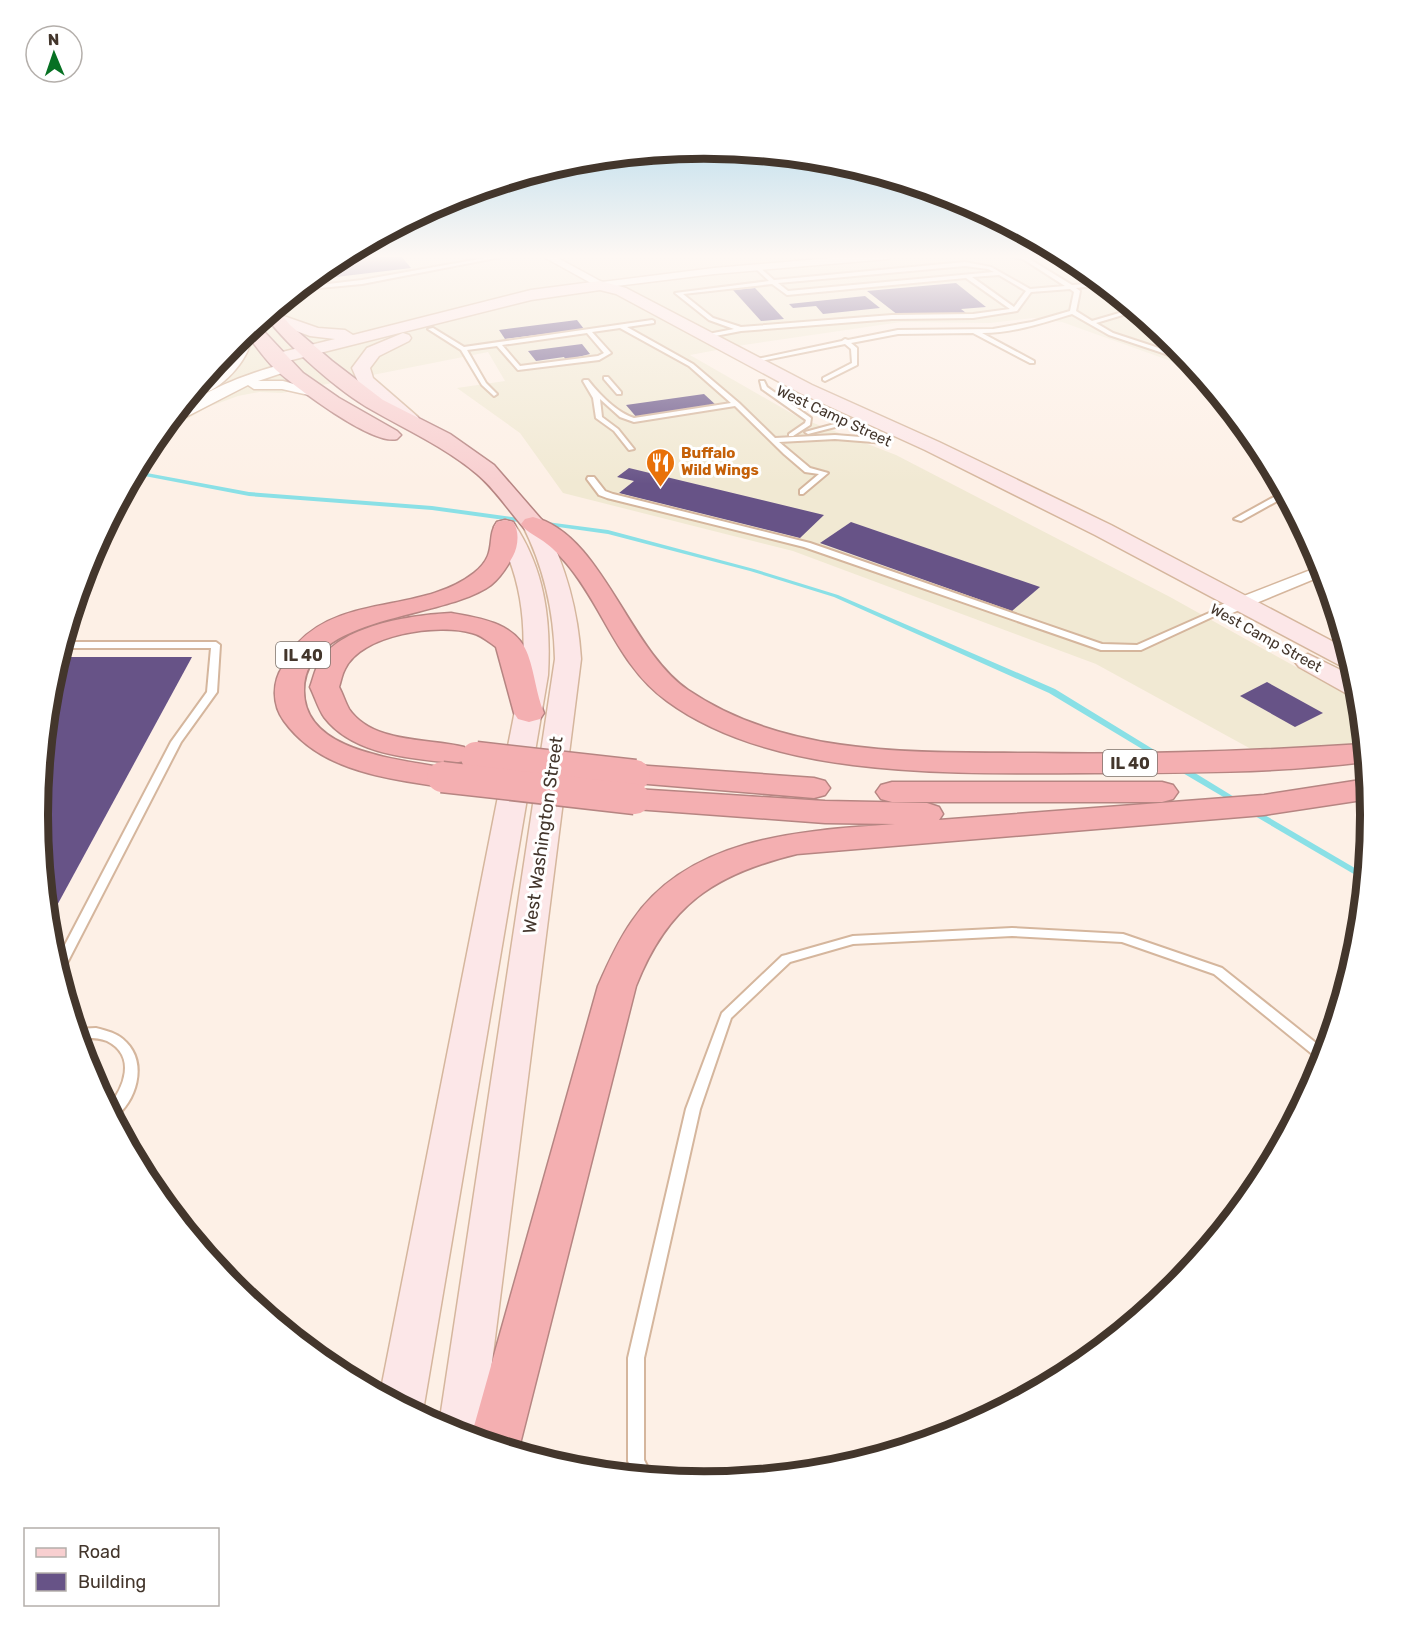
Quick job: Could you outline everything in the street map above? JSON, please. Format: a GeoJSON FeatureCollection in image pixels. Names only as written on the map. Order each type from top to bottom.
{"type":"FeatureCollection","features":[{"type":"Feature","properties":{"kind":"highway","name":"IL 40"},"geometry":{"type":"LineString","coordinates":[[533,524],[560,543],[537,558],[491,571],[466,589],[435,601],[362,618],[328,634],[302,656],[291,676],[289,690],[294,713],[305,728],[321,741],[366,762],[448,766],[635,787],[825,812],[1011,819]]}},
{"type":"Feature","properties":{"kind":"highway","name":"IL 40"},"geometry":{"type":"LineString","coordinates":[[505,527],[504,549],[537,558],[597,589],[623,637],[659,682],[694,707],[735,727],[783,742],[847,754],[896,758],[1127,763],[1227,762],[1357,753]]}},
{"type":"Feature","properties":{"kind":"highway"},"geometry":{"type":"LineString","coordinates":[[448,766],[361,733],[345,721],[331,706],[325,692],[328,675],[337,659],[364,638],[401,625],[449,620],[479,626],[501,636],[510,646],[518,668],[519,686],[529,714]]}},
{"type":"Feature","properties":{"kind":"highway"},"geometry":{"type":"LineString","coordinates":[[635,787],[971,793],[1186,791],[1359,777]]}},
{"type":"Feature","properties":{"kind":"highway"},"geometry":{"type":"LineString","coordinates":[[497,1437],[617,987],[631,950],[650,920],[670,898],[700,876],[728,863],[769,849],[824,840],[1011,819],[1264,805],[1359,790]]}},
{"type":"Feature","properties":{"kind":"main road","name":"IL 40"},"geometry":{"type":"LineString","coordinates":[[260,332],[376,404],[411,421],[468,456],[486,470],[487,488],[505,527]]}},
{"type":"Feature","properties":{"kind":"main road","name":"IL 40"},"geometry":{"type":"LineString","coordinates":[[283,332],[318,395],[405,444]]}},
{"type":"Feature","properties":{"kind":"main road"},"geometry":{"type":"LineString","coordinates":[[317,332],[340,336],[393,332]]}},
{"type":"Feature","properties":{"kind":"main road"},"geometry":{"type":"LineString","coordinates":[[299,358],[404,332]]}},
{"type":"Feature","properties":{"kind":"main road"},"geometry":{"type":"LineString","coordinates":[[406,332],[373,352],[361,368],[365,380],[411,421]]}},
{"type":"Feature","properties":{"kind":"main road","name":"West Camp Street"},"geometry":{"type":"LineString","coordinates":[[672,332],[762,382],[858,420],[1062,510],[1231,608],[1346,681]]}},
{"type":"Feature","properties":{"kind":"main road","name":"West Camp Street"},"geometry":{"type":"LineString","coordinates":[[698,332],[858,420],[886,441],[1089,543],[1341,657]]}},
{"type":"Feature","properties":{"kind":"main road","name":"IL 40"},"geometry":{"type":"LineString","coordinates":[[487,488],[533,524]]}},
{"type":"Feature","properties":{"kind":"main road","name":"West Washington Street"},"geometry":{"type":"LineString","coordinates":[[402,1397],[529,714],[537,648],[537,624],[529,574],[537,558]]}},
{"type":"Feature","properties":{"kind":"main road","name":"West Washington Street"},"geometry":{"type":"LineString","coordinates":[[462,1425],[490,1241],[568,659],[564,599],[537,558]]}},
{"type":"Feature","properties":{"kind":"street"},"geometry":{"type":"LineString","coordinates":[[197,399],[243,354],[246,345]]}},
{"type":"Feature","properties":{"kind":"street"},"geometry":{"type":"LineString","coordinates":[[201,395],[246,380],[299,358]]}},
{"type":"Feature","properties":{"kind":"street"},"geometry":{"type":"LineString","coordinates":[[206,393],[268,383],[318,395]]}},
{"type":"Feature","properties":{"kind":"street"},"geometry":{"type":"LineString","coordinates":[[1231,608],[1314,574]]}},
{"type":"Feature","properties":{"kind":"lane"},"geometry":{"type":"LineString","coordinates":[[435,332],[463,348],[484,384],[494,394]]}},
{"type":"Feature","properties":{"kind":"lane"},"geometry":{"type":"LineString","coordinates":[[463,348],[581,332]]}},
{"type":"Feature","properties":{"kind":"lane"},"geometry":{"type":"LineString","coordinates":[[498,344],[519,368],[599,358],[608,353],[589,332]]}},
{"type":"Feature","properties":{"kind":"lane"},"geometry":{"type":"LineString","coordinates":[[631,332],[691,365],[737,404],[786,453],[808,470],[824,473],[803,492]]}},
{"type":"Feature","properties":{"kind":"lane"},"geometry":{"type":"LineString","coordinates":[[705,336],[723,332]]}},
{"type":"Feature","properties":{"kind":"lane"},"geometry":{"type":"LineString","coordinates":[[751,361],[898,332]]}},
{"type":"Feature","properties":{"kind":"lane"},"geometry":{"type":"LineString","coordinates":[[976,332],[1032,362]]}},
{"type":"Feature","properties":{"kind":"lane"},"geometry":{"type":"LineString","coordinates":[[1108,332],[1171,354]]}},
{"type":"Feature","properties":{"kind":"lane"},"geometry":{"type":"LineString","coordinates":[[825,379],[855,364],[854,348],[846,341]]}},
{"type":"Feature","properties":{"kind":"lane"},"geometry":{"type":"LineString","coordinates":[[606,378],[619,393]]}},
{"type":"Feature","properties":{"kind":"lane"},"geometry":{"type":"LineString","coordinates":[[586,381],[595,392],[608,401],[620,416],[644,421]]}},
{"type":"Feature","properties":{"kind":"lane"},"geometry":{"type":"LineString","coordinates":[[762,382],[764,388],[799,410],[808,419],[808,424],[791,435]]}},
{"type":"Feature","properties":{"kind":"lane"},"geometry":{"type":"LineString","coordinates":[[595,392],[608,419],[616,422],[644,421],[737,404]]}},
{"type":"Feature","properties":{"kind":"lane"},"geometry":{"type":"LineString","coordinates":[[599,404],[599,418],[616,430],[631,449]]}},
{"type":"Feature","properties":{"kind":"lane"},"geometry":{"type":"LineString","coordinates":[[775,440],[858,420]]}},
{"type":"Feature","properties":{"kind":"lane"},"geometry":{"type":"LineString","coordinates":[[775,440],[835,437],[886,441]]}},
{"type":"Feature","properties":{"kind":"lane"},"geometry":{"type":"LineString","coordinates":[[591,479],[602,493],[610,496],[807,545],[1101,647],[1138,648],[1231,608]]}},
{"type":"Feature","properties":{"kind":"lane"},"geometry":{"type":"LineString","coordinates":[[1239,519],[1278,498]]}},
{"type":"Feature","properties":{"kind":"lane"},"geometry":{"type":"LineString","coordinates":[[64,957],[177,742],[212,692],[216,645],[70,645]]}},
{"type":"Feature","properties":{"kind":"lane"},"geometry":{"type":"LineString","coordinates":[[639,1467],[636,1461],[636,1358],[693,1109],[726,1016],[786,959],[853,940],[1012,932],[1123,938],[1218,971],[1316,1050]]}},
{"type":"Feature","properties":{"kind":"lane"},"geometry":{"type":"LineString","coordinates":[[86,1033],[103,1034],[117,1040],[129,1052],[133,1068],[129,1085],[117,1107]]}},
{"type":"Feature","properties":{"kind":"shaded area"},"geometry":{"type":"Polygon","coordinates":[[[260,332],[832,332],[690,355],[798,417],[896,455],[1170,597],[1349,696],[1356,743],[1291,771],[1096,664],[793,551],[563,493],[520,433],[457,388],[505,381],[488,352],[282,393],[259,392],[238,396],[208,407],[178,424],[211,382],[260,332]]]}},
{"type":"Feature","properties":{"kind":"shaded area"},"geometry":{"type":"Polygon","coordinates":[[[1090,332],[1148,332],[1181,364],[1090,332]]]}},
{"type":"Feature","properties":{"kind":"building"},"geometry":{"type":"Polygon","coordinates":[[[500,332],[560,332],[505,339],[500,332]]]}},
{"type":"Feature","properties":{"kind":"building"},"geometry":{"type":"Polygon","coordinates":[[[582,344],[590,354],[566,360],[564,357],[536,361],[528,351],[582,344]]]}},
{"type":"Feature","properties":{"kind":"building"},"geometry":{"type":"Polygon","coordinates":[[[704,394],[717,406],[638,419],[626,405],[704,394]]]}},
{"type":"Feature","properties":{"kind":"building"},"geometry":{"type":"Polygon","coordinates":[[[629,468],[824,515],[800,538],[619,493],[634,481],[617,477],[629,468]]]}},
{"type":"Feature","properties":{"kind":"building"},"geometry":{"type":"Polygon","coordinates":[[[851,522],[1040,587],[1012,611],[820,543],[851,522]]]}},
{"type":"Feature","properties":{"kind":"building"},"geometry":{"type":"Polygon","coordinates":[[[67,657],[192,657],[55,909],[49,858],[49,772],[54,729],[67,657]]]}},
{"type":"Feature","properties":{"kind":"building"},"geometry":{"type":"Polygon","coordinates":[[[1267,682],[1323,713],[1295,727],[1240,696],[1267,682]]]}},
{"type":"Feature","properties":{"kind":"waterway"},"geometry":{"type":"LineString","coordinates":[[144,475],[249,494],[432,508],[526,521]]}},
{"type":"Feature","properties":{"kind":"waterway"},"geometry":{"type":"LineString","coordinates":[[539,523],[608,532],[752,570],[836,596],[1052,691],[1165,759]]}},
{"type":"Feature","properties":{"kind":"waterway"},"geometry":{"type":"LineString","coordinates":[[1179,767],[1240,803]]}},
{"type":"Feature","properties":{"kind":"waterway"},"geometry":{"type":"LineString","coordinates":[[1251,810],[1357,873]]}},
{"type":"Feature","properties":{"kind":"place","name":"Buffalo Wild Wings"},"geometry":{"type":"Point","coordinates":[660,488]}}]}
